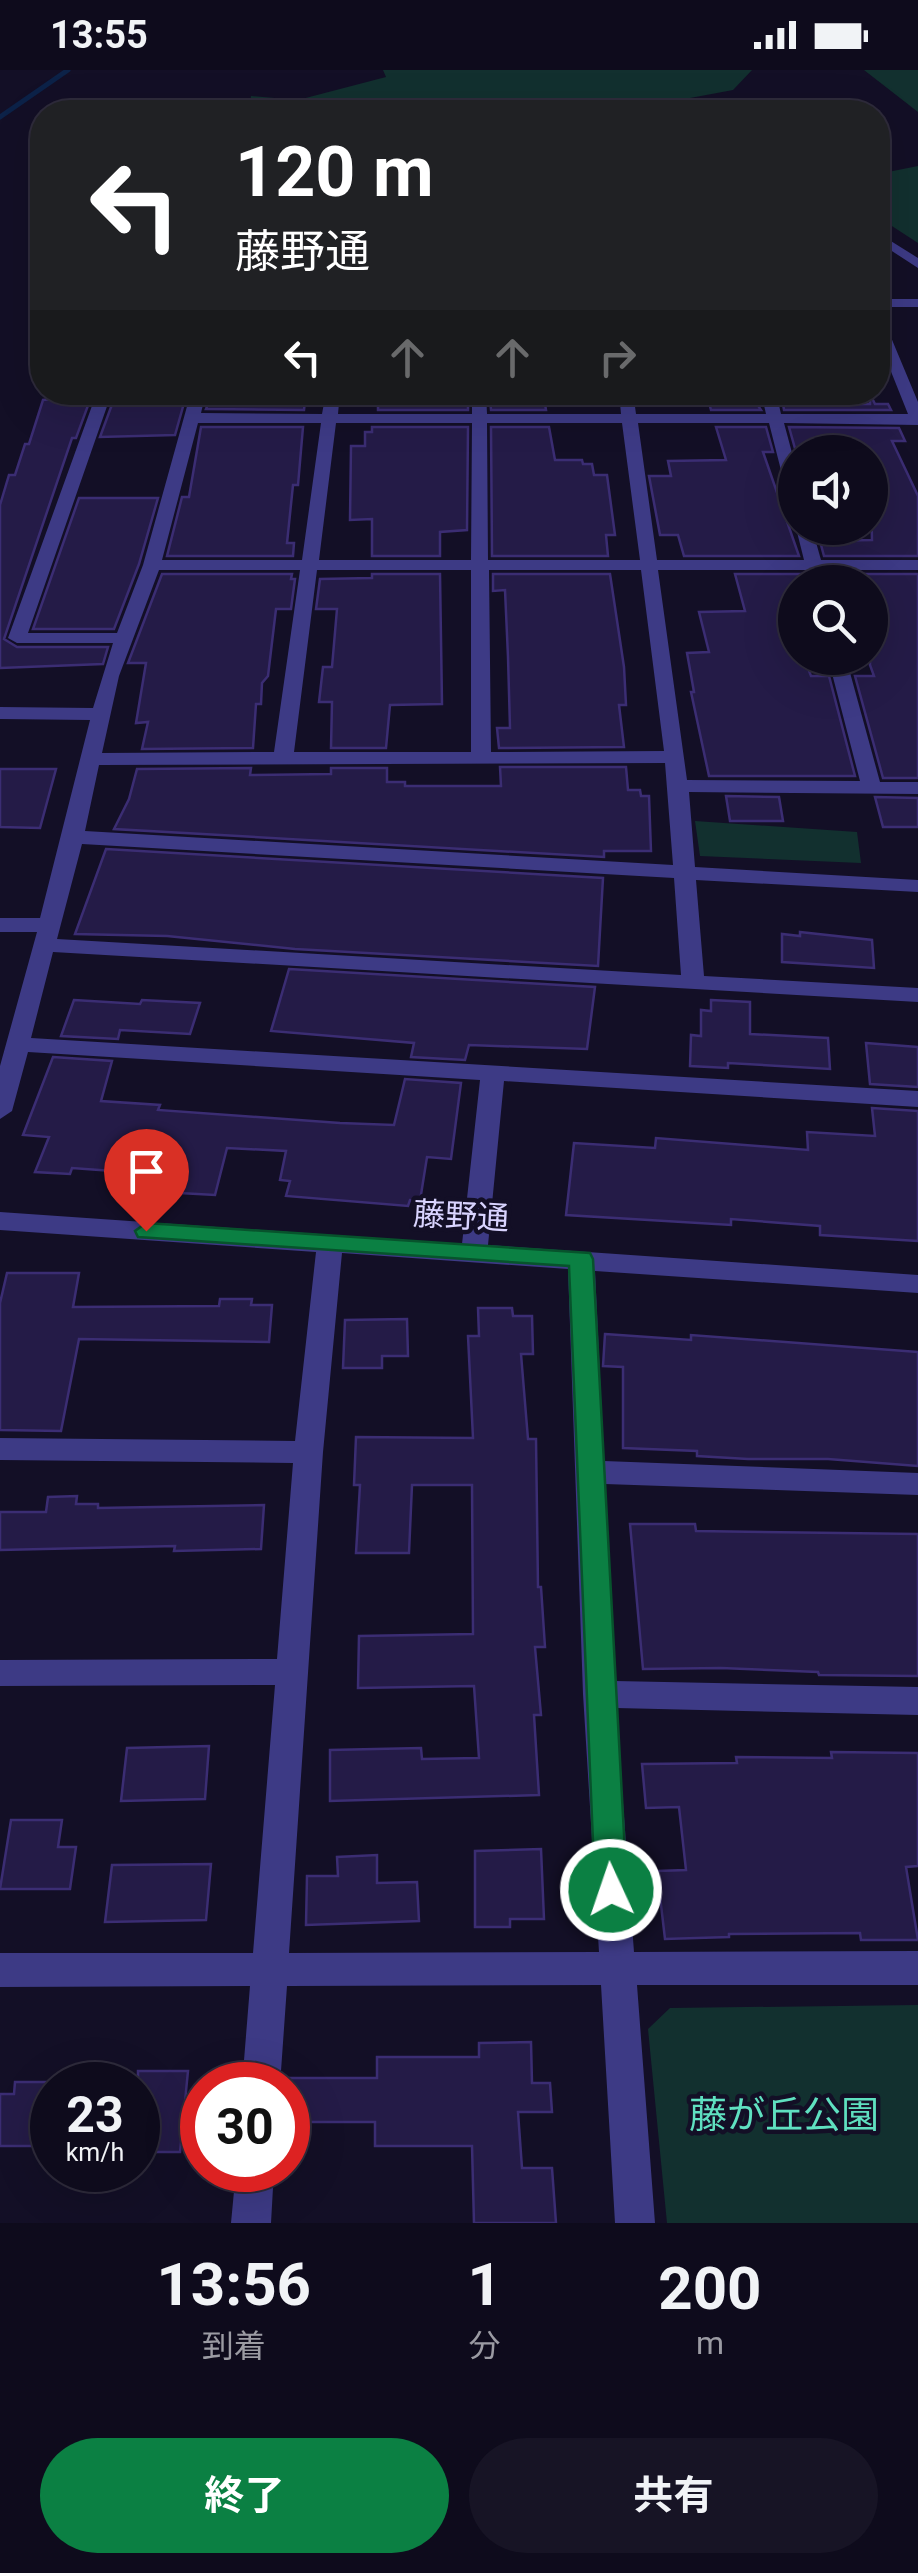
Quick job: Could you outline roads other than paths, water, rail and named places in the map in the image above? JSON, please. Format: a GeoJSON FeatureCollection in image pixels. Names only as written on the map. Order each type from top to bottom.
{"type":"FeatureCollection","features":[{"type":"Feature","properties":{"kind":"street"},"geometry":{"type":"LineString","coordinates":[[890,245],[918,264]]}},
{"type":"Feature","properties":{"kind":"street"},"geometry":{"type":"LineString","coordinates":[[890,253],[901,253]]}},
{"type":"Feature","properties":{"kind":"street"},"geometry":{"type":"LineString","coordinates":[[890,303],[918,303]]}},
{"type":"Feature","properties":{"kind":"street"},"geometry":{"type":"LineString","coordinates":[[190,418],[918,420],[890,351]]}},
{"type":"Feature","properties":{"kind":"street"},"geometry":{"type":"LineString","coordinates":[[100,405],[17,638],[124,638]]}},
{"type":"Feature","properties":{"kind":"street"},"geometry":{"type":"LineString","coordinates":[[0,1111],[73,838],[110,676],[152,565],[194,405]]}},
{"type":"Feature","properties":{"kind":"street"},"geometry":{"type":"LineString","coordinates":[[283,758],[332,405]]}},
{"type":"Feature","properties":{"kind":"street"},"geometry":{"type":"LineString","coordinates":[[479,405],[481,757]]}},
{"type":"Feature","properties":{"kind":"street"},"geometry":{"type":"LineString","coordinates":[[628,405],[678,786],[693,982]]}},
{"type":"Feature","properties":{"kind":"street"},"geometry":{"type":"LineString","coordinates":[[772,405],[780,435]]}},
{"type":"Feature","properties":{"kind":"street"},"geometry":{"type":"LineString","coordinates":[[152,565],[649,566],[778,572]]}},
{"type":"Feature","properties":{"kind":"street"},"geometry":{"type":"LineString","coordinates":[[888,568],[918,566]]}},
{"type":"Feature","properties":{"kind":"street"},"geometry":{"type":"LineString","coordinates":[[842,675],[872,787]]}},
{"type":"Feature","properties":{"kind":"street"},"geometry":{"type":"LineString","coordinates":[[0,713],[104,714]]}},
{"type":"Feature","properties":{"kind":"street"},"geometry":{"type":"LineString","coordinates":[[91,759],[673,756]]}},
{"type":"Feature","properties":{"kind":"street"},"geometry":{"type":"LineString","coordinates":[[678,786],[918,788]]}},
{"type":"Feature","properties":{"kind":"street"},"geometry":{"type":"LineString","coordinates":[[73,838],[918,886]]}},
{"type":"Feature","properties":{"kind":"street"},"geometry":{"type":"LineString","coordinates":[[0,926],[47,935],[918,995]]}},
{"type":"Feature","properties":{"kind":"street"},"geometry":{"type":"LineString","coordinates":[[17,1044],[918,1099]]}},
{"type":"Feature","properties":{"kind":"street"},"geometry":{"type":"LineString","coordinates":[[474,1252],[493,1075]]}},
{"type":"Feature","properties":{"kind":"street","name":"藤野通"},"geometry":{"type":"LineString","coordinates":[[0,1221],[918,1284]]}},
{"type":"Feature","properties":{"kind":"street"},"geometry":{"type":"LineString","coordinates":[[263,2062],[308,1452],[330,1244]]}},
{"type":"Feature","properties":{"kind":"street"},"geometry":{"type":"LineString","coordinates":[[581,1259],[588,1472],[615,1969],[635,2223]]}},
{"type":"Feature","properties":{"kind":"street"},"geometry":{"type":"LineString","coordinates":[[0,1449],[308,1452]]}},
{"type":"Feature","properties":{"kind":"street"},"geometry":{"type":"LineString","coordinates":[[588,1472],[918,1484]]}},
{"type":"Feature","properties":{"kind":"street"},"geometry":{"type":"LineString","coordinates":[[0,1673],[292,1672]]}},
{"type":"Feature","properties":{"kind":"street"},"geometry":{"type":"LineString","coordinates":[[600,1694],[918,1701]]}},
{"type":"Feature","properties":{"kind":"street"},"geometry":{"type":"LineString","coordinates":[[0,1970],[918,1968]]}},
{"type":"Feature","properties":{"kind":"street"},"geometry":{"type":"LineString","coordinates":[[251,2223],[253,2192]]}},
{"type":"Feature","properties":{"kind":"waterway"},"geometry":{"type":"LineString","coordinates":[[0,117],[68,70]]}},
{"type":"Feature","properties":{"kind":"park label","name":"藤が丘公園"},"geometry":{"type":"Point","coordinates":[784,2115]}}]}
